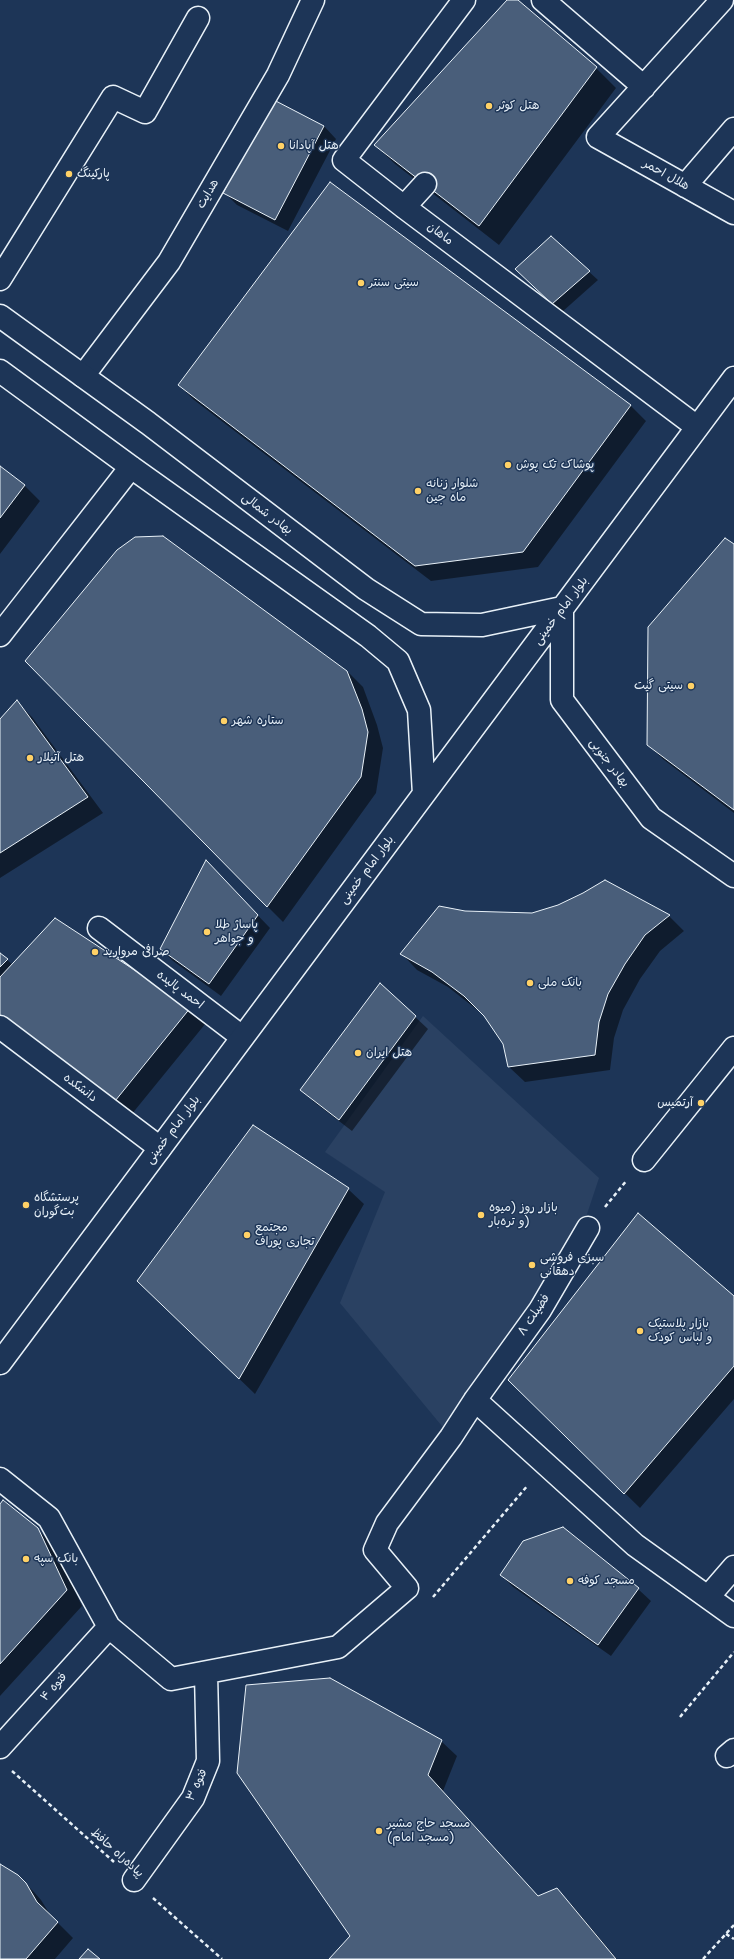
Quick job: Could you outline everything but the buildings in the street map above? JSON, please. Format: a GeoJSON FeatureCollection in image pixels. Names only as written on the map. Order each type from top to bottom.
{"type":"FeatureCollection","features":[{"type":"Feature","properties":{"kind":"street","name":"هدایت"},"geometry":{"type":"LineString","coordinates":[[83,376],[169,262],[232,164],[278,75],[313,0]]}},
{"type":"Feature","properties":{"kind":"street","name":"ماهان"},"geometry":{"type":"LineString","coordinates":[[464,0],[344,160],[404,207],[698,427]]}},
{"type":"Feature","properties":{"kind":"street"},"geometry":{"type":"LineString","coordinates":[[543,0],[644,87],[722,0]]}},
{"type":"Feature","properties":{"kind":"street"},"geometry":{"type":"LineString","coordinates":[[729,0],[734,12]]}},
{"type":"Feature","properties":{"kind":"street"},"geometry":{"type":"LineString","coordinates":[[0,279],[113,97],[145,112],[198,18]]}},
{"type":"Feature","properties":{"kind":"street","name":"هلال احمر"},"geometry":{"type":"LineString","coordinates":[[644,87],[598,137],[734,213]]}},
{"type":"Feature","properties":{"kind":"street"},"geometry":{"type":"LineString","coordinates":[[685,186],[734,129]]}},
{"type":"Feature","properties":{"kind":"street"},"geometry":{"type":"LineString","coordinates":[[404,207],[425,184]]}},
{"type":"Feature","properties":{"kind":"street","name":"بهادر شمالی"},"geometry":{"type":"LineString","coordinates":[[0,316],[148,423],[366,589],[421,624],[482,625],[562,608]]}},
{"type":"Feature","properties":{"kind":"street"},"geometry":{"type":"LineString","coordinates":[[0,371],[131,467],[368,636],[398,661],[419,710],[424,794]]}},
{"type":"Feature","properties":{"kind":"street","name":"بلوار امام خمینی"},"geometry":{"type":"LineString","coordinates":[[0,1363],[734,378]]}},
{"type":"Feature","properties":{"kind":"street"},"geometry":{"type":"LineString","coordinates":[[0,635],[131,467]]}},
{"type":"Feature","properties":{"kind":"street","name":"بهادر جنوبی"},"geometry":{"type":"LineString","coordinates":[[562,608],[562,700],[651,818],[734,876]]}},
{"type":"Feature","properties":{"kind":"street","name":"احمد پالیده"},"geometry":{"type":"LineString","coordinates":[[99,928],[242,1037]]}},
{"type":"Feature","properties":{"kind":"street","name":"دانشکده"},"geometry":{"type":"LineString","coordinates":[[0,1027],[160,1148]]}},
{"type":"Feature","properties":{"kind":"street"},"geometry":{"type":"LineString","coordinates":[[644,1160],[734,1048]]}},
{"type":"Feature","properties":{"kind":"street","name":"فضیلت ۸"},"geometry":{"type":"LineString","coordinates":[[206,1673],[338,1647],[407,1588],[375,1550],[387,1523],[451,1437],[475,1400],[540,1310],[588,1228]]}},
{"type":"Feature","properties":{"kind":"street"},"geometry":{"type":"LineString","coordinates":[[475,1400],[635,1545],[734,1616]]}},
{"type":"Feature","properties":{"kind":"street"},"geometry":{"type":"LineString","coordinates":[[0,1479],[49,1518],[109,1627],[171,1679],[206,1673]]}},
{"type":"Feature","properties":{"kind":"street"},"geometry":{"type":"LineString","coordinates":[[708,1597],[734,1567]]}},
{"type":"Feature","properties":{"kind":"street","name":"فتوه ۴"},"geometry":{"type":"LineString","coordinates":[[0,1747],[109,1627]]}},
{"type":"Feature","properties":{"kind":"street","name":"فتوه ۳"},"geometry":{"type":"LineString","coordinates":[[134,1880],[193,1798],[208,1761],[206,1673]]}},
{"type":"Feature","properties":{"kind":"path"},"geometry":{"type":"LineString","coordinates":[[588,1228],[644,1160]]}},
{"type":"Feature","properties":{"kind":"path"},"geometry":{"type":"LineString","coordinates":[[429,1602],[546,1464]]}},
{"type":"Feature","properties":{"kind":"path"},"geometry":{"type":"LineString","coordinates":[[680,1717],[734,1652]]}},
{"type":"Feature","properties":{"kind":"path","name":"پیاده‌راه حافظ"},"geometry":{"type":"LineString","coordinates":[[12,1770],[222,1959]]}},
{"type":"Feature","properties":{"kind":"path"},"geometry":{"type":"LineString","coordinates":[[702,1959],[734,1925]]}},
{"type":"Feature","properties":{"kind":"path"},"geometry":{"type":"LineString","coordinates":[[726,1934],[734,1939]]}},
{"type":"Feature","properties":{"kind":"shaded area","name":"بازار روز (میوه و تره‌بار)"},"geometry":{"type":"Polygon","coordinates":[[[423,1016],[599,1178],[579,1238],[451,1437],[340,1303],[385,1192],[325,1152],[423,1016]]]}},
{"type":"Feature","properties":{"kind":"place","name":"هتل کوثر"},"geometry":{"type":"Point","coordinates":[489,106]}},
{"type":"Feature","properties":{"kind":"place","name":"هتل آپادانا"},"geometry":{"type":"Point","coordinates":[281,146]}},
{"type":"Feature","properties":{"kind":"place","name":"پارکینگ"},"geometry":{"type":"Point","coordinates":[69,174]}},
{"type":"Feature","properties":{"kind":"place","name":"سیتی سنتر"},"geometry":{"type":"Point","coordinates":[361,283]}},
{"type":"Feature","properties":{"kind":"place","name":"پوشاک تک پوش"},"geometry":{"type":"Point","coordinates":[508,465]}},
{"type":"Feature","properties":{"kind":"place","name":"شلوار زنانه ماه جین"},"geometry":{"type":"Point","coordinates":[418,491]}},
{"type":"Feature","properties":{"kind":"place","name":"سیتی گیت"},"geometry":{"type":"Point","coordinates":[691,686]}},
{"type":"Feature","properties":{"kind":"place","name":"ستاره شهر"},"geometry":{"type":"Point","coordinates":[224,721]}},
{"type":"Feature","properties":{"kind":"place","name":"هتل آتیلار"},"geometry":{"type":"Point","coordinates":[30,758]}},
{"type":"Feature","properties":{"kind":"place","name":"پاساژ طلا و جواهر"},"geometry":{"type":"Point","coordinates":[207,932]}},
{"type":"Feature","properties":{"kind":"place","name":"صرافی مروارید"},"geometry":{"type":"Point","coordinates":[95,952]}},
{"type":"Feature","properties":{"kind":"place","name":"بانک ملی"},"geometry":{"type":"Point","coordinates":[530,983]}},
{"type":"Feature","properties":{"kind":"place","name":"هتل ایران"},"geometry":{"type":"Point","coordinates":[358,1053]}},
{"type":"Feature","properties":{"kind":"place","name":"آرتمیس"},"geometry":{"type":"Point","coordinates":[701,1103]}},
{"type":"Feature","properties":{"kind":"place","name":"پرستشگاه بت‌گوران"},"geometry":{"type":"Point","coordinates":[26,1205]}},
{"type":"Feature","properties":{"kind":"place","name":"بازار روز (میوه و تره‌بار)"},"geometry":{"type":"Point","coordinates":[481,1215]}},
{"type":"Feature","properties":{"kind":"place","name":"مجتمع تجاری پوراف"},"geometry":{"type":"Point","coordinates":[247,1235]}},
{"type":"Feature","properties":{"kind":"place","name":"سبزی فروشی دهقانی"},"geometry":{"type":"Point","coordinates":[532,1265]}},
{"type":"Feature","properties":{"kind":"place","name":"بازار پلاستیک و لباس کودک"},"geometry":{"type":"Point","coordinates":[640,1331]}},
{"type":"Feature","properties":{"kind":"place","name":"بانک سپه"},"geometry":{"type":"Point","coordinates":[26,1559]}},
{"type":"Feature","properties":{"kind":"place","name":"مسجد کوفه"},"geometry":{"type":"Point","coordinates":[570,1581]}},
{"type":"Feature","properties":{"kind":"place","name":"مسجد حاج مشیر (مسجد امام)"},"geometry":{"type":"Point","coordinates":[379,1831]}}]}
